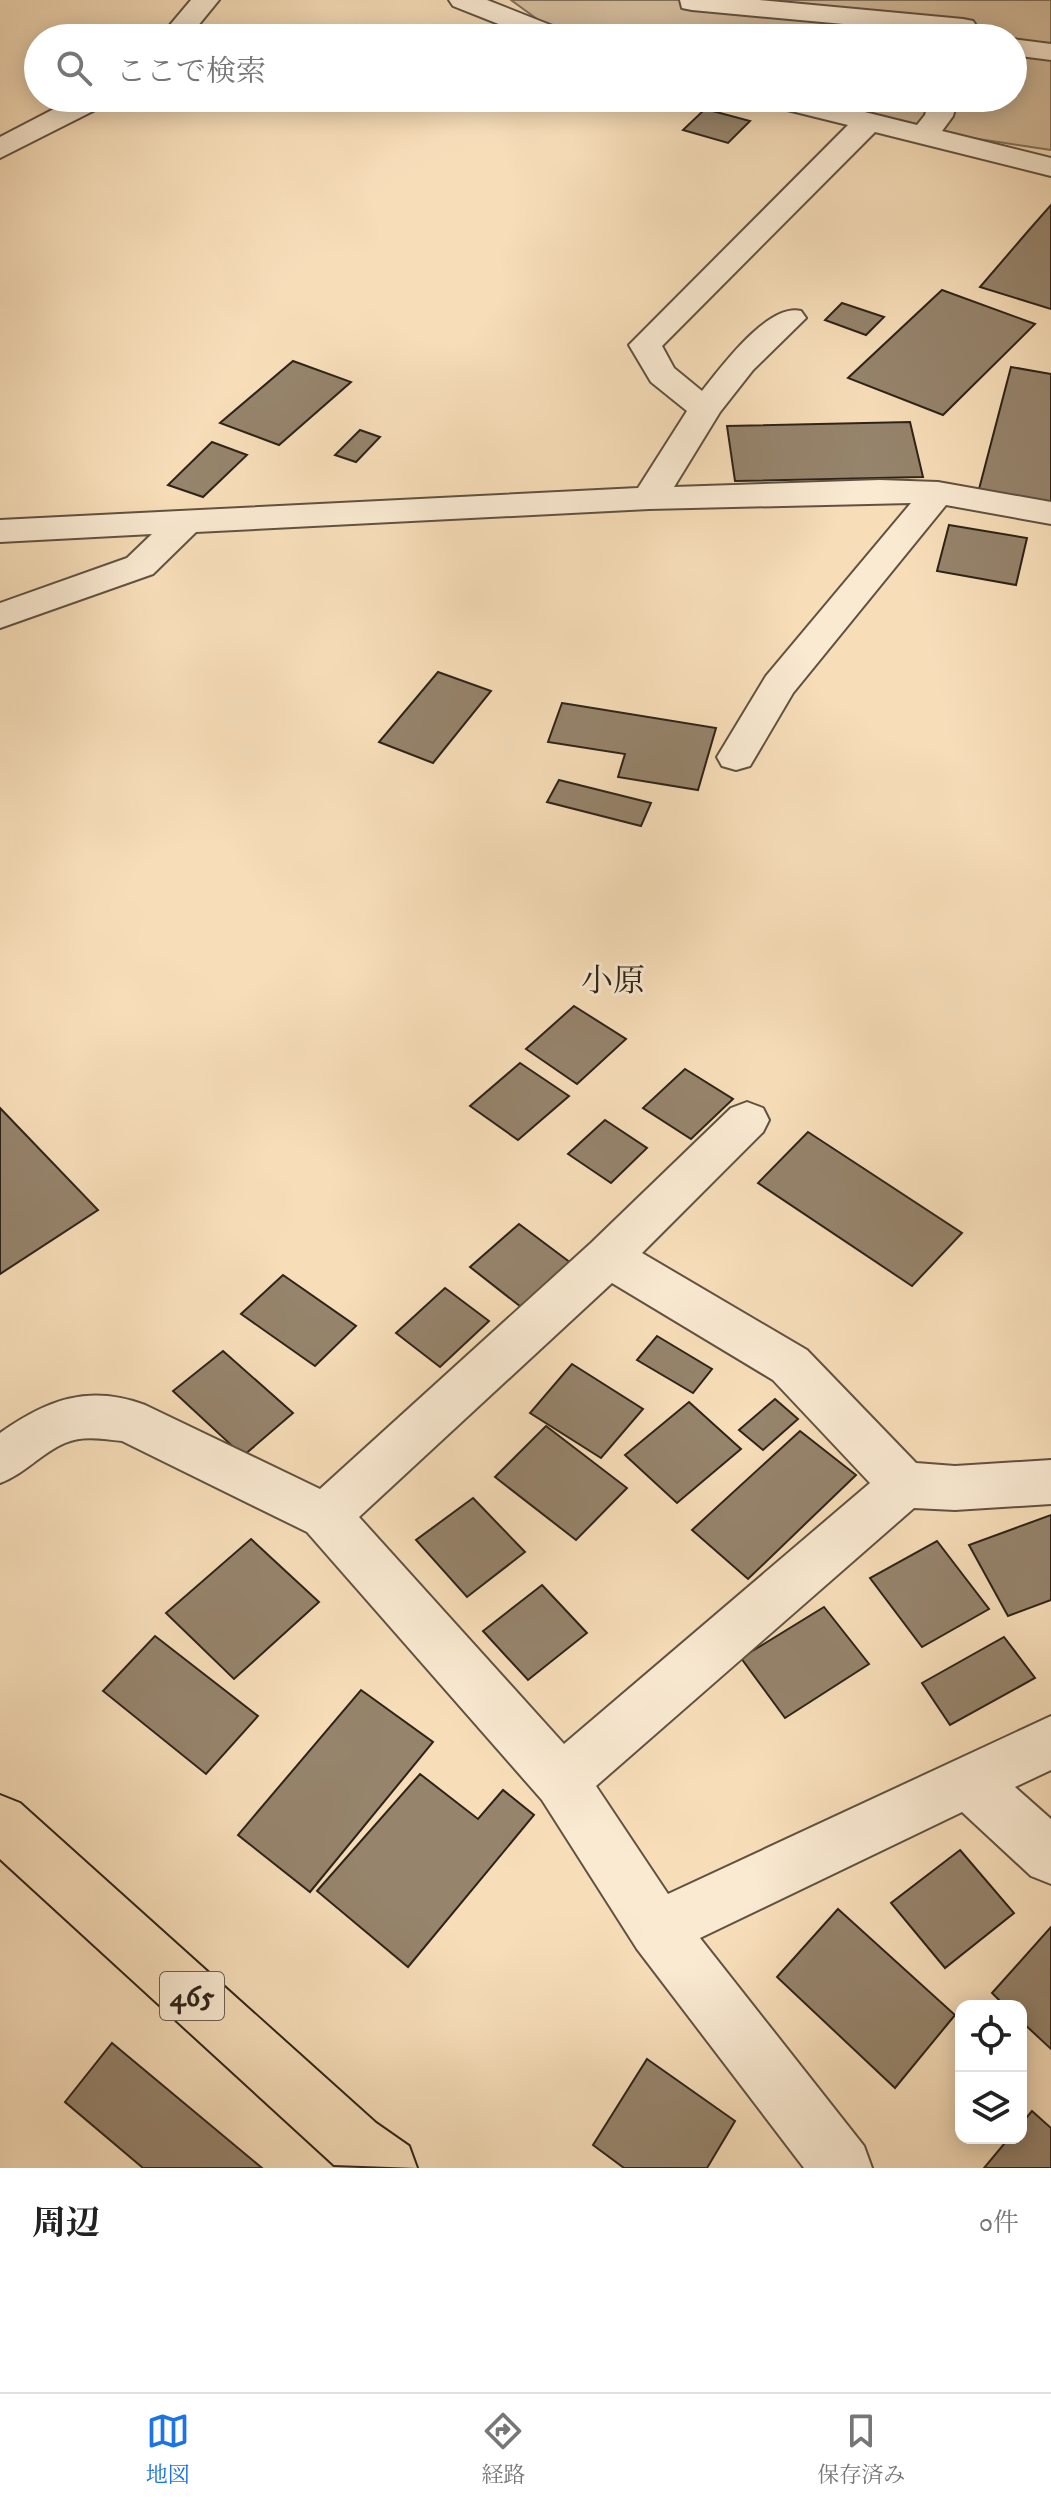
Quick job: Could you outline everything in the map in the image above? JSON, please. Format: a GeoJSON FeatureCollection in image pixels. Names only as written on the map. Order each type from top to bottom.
{"type":"FeatureCollection","features":[{"type":"Feature","properties":{"kind":"highway","name":"465"},"geometry":{"type":"LineString","coordinates":[[0,1822],[355,2144],[387,2168]]}},
{"type":"Feature","properties":{"kind":"street"},"geometry":{"type":"LineString","coordinates":[[185,24],[205,0]]}},
{"type":"Feature","properties":{"kind":"street"},"geometry":{"type":"LineString","coordinates":[[463,0],[523,24]]}},
{"type":"Feature","properties":{"kind":"street"},"geometry":{"type":"LineString","coordinates":[[964,24],[969,0]]}},
{"type":"Feature","properties":{"kind":"street"},"geometry":{"type":"LineString","coordinates":[[692,2],[884,24]]}},
{"type":"Feature","properties":{"kind":"street"},"geometry":{"type":"LineString","coordinates":[[1027,49],[1051,52]]}},
{"type":"Feature","properties":{"kind":"street"},"geometry":{"type":"LineString","coordinates":[[0,149],[70,112]]}},
{"type":"Feature","properties":{"kind":"street"},"geometry":{"type":"LineString","coordinates":[[823,112],[1051,167]]}},
{"type":"Feature","properties":{"kind":"street"},"geometry":{"type":"LineString","coordinates":[[922,137],[940,112]]}},
{"type":"Feature","properties":{"kind":"street"},"geometry":{"type":"LineString","coordinates":[[706,408],[668,384],[652,366],[645,345],[866,124]]}},
{"type":"Feature","properties":{"kind":"street"},"geometry":{"type":"LineString","coordinates":[[649,498],[706,408],[741,363],[790,318]]}},
{"type":"Feature","properties":{"kind":"street"},"geometry":{"type":"LineString","coordinates":[[0,531],[649,498],[880,491],[938,493],[1051,513]]}},
{"type":"Feature","properties":{"kind":"street"},"geometry":{"type":"LineString","coordinates":[[736,757],[779,685],[938,493]]}},
{"type":"Feature","properties":{"kind":"street"},"geometry":{"type":"LineString","coordinates":[[0,616],[140,566],[189,519]]}},
{"type":"Feature","properties":{"kind":"street"},"geometry":{"type":"LineString","coordinates":[[325,1516],[608,1257],[747,1120]]}},
{"type":"Feature","properties":{"kind":"street"},"geometry":{"type":"LineString","coordinates":[[608,1257],[790,1365],[904,1485],[955,1488],[1051,1482]]}},
{"type":"Feature","properties":{"kind":"street"},"geometry":{"type":"LineString","coordinates":[[0,1461],[52,1424],[88,1416],[128,1420],[325,1516],[561,1781],[657,1929],[842,2168]]}},
{"type":"Feature","properties":{"kind":"street"},"geometry":{"type":"LineString","coordinates":[[561,1781],[904,1485]]}},
{"type":"Feature","properties":{"kind":"street"},"geometry":{"type":"LineString","coordinates":[[657,1929],[1051,1742]]}},
{"type":"Feature","properties":{"kind":"street"},"geometry":{"type":"LineString","coordinates":[[970,1783],[1051,1856]]}},
{"type":"Feature","properties":{"kind":"shaded area"},"geometry":{"type":"Polygon","coordinates":[[[511,0],[1051,0],[1051,150],[826,112],[1027,112],[1027,24],[544,24],[511,0]]]}},
{"type":"Feature","properties":{"kind":"building"},"geometry":{"type":"Polygon","coordinates":[[[702,112],[716,112],[750,121],[728,143],[683,130],[702,112]]]}},
{"type":"Feature","properties":{"kind":"building"},"geometry":{"type":"Polygon","coordinates":[[[1051,205],[1051,309],[980,287],[1029,230],[1051,205]]]}},
{"type":"Feature","properties":{"kind":"building"},"geometry":{"type":"Polygon","coordinates":[[[942,290],[1035,324],[943,415],[848,378],[942,290]]]}},
{"type":"Feature","properties":{"kind":"building"},"geometry":{"type":"Polygon","coordinates":[[[842,303],[884,317],[866,335],[825,320],[842,303]]]}},
{"type":"Feature","properties":{"kind":"building"},"geometry":{"type":"Polygon","coordinates":[[[293,361],[351,382],[279,445],[220,423],[293,361]]]}},
{"type":"Feature","properties":{"kind":"building"},"geometry":{"type":"Polygon","coordinates":[[[1011,367],[1051,374],[1051,506],[978,493],[1011,367]]]}},
{"type":"Feature","properties":{"kind":"building"},"geometry":{"type":"Polygon","coordinates":[[[910,422],[923,477],[735,481],[727,426],[910,422]]]}},
{"type":"Feature","properties":{"kind":"building"},"geometry":{"type":"Polygon","coordinates":[[[360,430],[380,437],[356,462],[335,455],[360,430]]]}},
{"type":"Feature","properties":{"kind":"building"},"geometry":{"type":"Polygon","coordinates":[[[212,442],[247,455],[203,497],[168,485],[212,442]]]}},
{"type":"Feature","properties":{"kind":"building"},"geometry":{"type":"Polygon","coordinates":[[[949,525],[1027,538],[1016,585],[937,571],[949,525]]]}},
{"type":"Feature","properties":{"kind":"building"},"geometry":{"type":"Polygon","coordinates":[[[438,672],[491,691],[433,763],[379,742],[438,672]]]}},
{"type":"Feature","properties":{"kind":"building"},"geometry":{"type":"Polygon","coordinates":[[[562,703],[716,728],[698,790],[618,777],[625,754],[548,742],[562,703]]]}},
{"type":"Feature","properties":{"kind":"building"},"geometry":{"type":"Polygon","coordinates":[[[559,780],[651,803],[641,826],[547,802],[559,780]]]}},
{"type":"Feature","properties":{"kind":"building"},"geometry":{"type":"Polygon","coordinates":[[[574,1006],[626,1039],[577,1084],[526,1049],[574,1006]]]}},
{"type":"Feature","properties":{"kind":"building"},"geometry":{"type":"Polygon","coordinates":[[[520,1063],[569,1096],[518,1140],[470,1106],[520,1063]]]}},
{"type":"Feature","properties":{"kind":"building"},"geometry":{"type":"Polygon","coordinates":[[[685,1069],[733,1099],[691,1139],[643,1108],[685,1069]]]}},
{"type":"Feature","properties":{"kind":"building"},"geometry":{"type":"Polygon","coordinates":[[[0,1108],[98,1210],[0,1274],[0,1108]]]}},
{"type":"Feature","properties":{"kind":"building"},"geometry":{"type":"Polygon","coordinates":[[[605,1120],[647,1148],[611,1183],[568,1154],[605,1120]]]}},
{"type":"Feature","properties":{"kind":"building"},"geometry":{"type":"Polygon","coordinates":[[[808,1132],[962,1233],[912,1286],[758,1183],[808,1132]]]}},
{"type":"Feature","properties":{"kind":"building"},"geometry":{"type":"Polygon","coordinates":[[[519,1224],[571,1263],[521,1307],[470,1267],[519,1224]]]}},
{"type":"Feature","properties":{"kind":"building"},"geometry":{"type":"Polygon","coordinates":[[[283,1275],[356,1326],[315,1366],[241,1314],[283,1275]]]}},
{"type":"Feature","properties":{"kind":"building"},"geometry":{"type":"Polygon","coordinates":[[[445,1288],[489,1321],[440,1367],[396,1333],[445,1288]]]}},
{"type":"Feature","properties":{"kind":"building"},"geometry":{"type":"Polygon","coordinates":[[[657,1336],[712,1369],[693,1393],[637,1360],[657,1336]]]}},
{"type":"Feature","properties":{"kind":"building"},"geometry":{"type":"Polygon","coordinates":[[[223,1351],[293,1413],[243,1456],[173,1391],[223,1351]]]}},
{"type":"Feature","properties":{"kind":"building"},"geometry":{"type":"Polygon","coordinates":[[[572,1364],[643,1409],[601,1458],[530,1413],[572,1364]]]}},
{"type":"Feature","properties":{"kind":"building"},"geometry":{"type":"Polygon","coordinates":[[[775,1399],[798,1419],[763,1450],[739,1430],[775,1399]]]}},
{"type":"Feature","properties":{"kind":"building"},"geometry":{"type":"Polygon","coordinates":[[[689,1402],[741,1449],[677,1503],[625,1455],[689,1402]]]}},
{"type":"Feature","properties":{"kind":"building"},"geometry":{"type":"Polygon","coordinates":[[[546,1426],[627,1488],[576,1540],[495,1477],[546,1426]]]}},
{"type":"Feature","properties":{"kind":"building"},"geometry":{"type":"Polygon","coordinates":[[[800,1431],[856,1475],[748,1579],[692,1530],[800,1431]]]}},
{"type":"Feature","properties":{"kind":"building"},"geometry":{"type":"Polygon","coordinates":[[[473,1498],[525,1552],[467,1597],[416,1540],[473,1498]]]}},
{"type":"Feature","properties":{"kind":"building"},"geometry":{"type":"Polygon","coordinates":[[[1051,1515],[1051,1600],[1008,1616],[969,1545],[1051,1515]]]}},
{"type":"Feature","properties":{"kind":"building"},"geometry":{"type":"Polygon","coordinates":[[[251,1539],[319,1602],[234,1679],[166,1613],[251,1539]]]}},
{"type":"Feature","properties":{"kind":"building"},"geometry":{"type":"Polygon","coordinates":[[[937,1541],[989,1609],[922,1647],[870,1578],[937,1541]]]}},
{"type":"Feature","properties":{"kind":"building"},"geometry":{"type":"Polygon","coordinates":[[[542,1585],[587,1633],[528,1680],[483,1631],[542,1585]]]}},
{"type":"Feature","properties":{"kind":"building"},"geometry":{"type":"Polygon","coordinates":[[[824,1607],[869,1664],[785,1718],[741,1658],[824,1607]]]}},
{"type":"Feature","properties":{"kind":"building"},"geometry":{"type":"Polygon","coordinates":[[[155,1636],[258,1716],[206,1774],[103,1691],[155,1636]]]}},
{"type":"Feature","properties":{"kind":"building"},"geometry":{"type":"Polygon","coordinates":[[[1004,1637],[1035,1678],[950,1725],[922,1683],[1004,1637]]]}},
{"type":"Feature","properties":{"kind":"building"},"geometry":{"type":"Polygon","coordinates":[[[361,1690],[433,1742],[310,1892],[238,1835],[361,1690]]]}},
{"type":"Feature","properties":{"kind":"building"},"geometry":{"type":"Polygon","coordinates":[[[420,1774],[478,1819],[503,1790],[534,1815],[408,1967],[317,1891],[420,1774]]]}},
{"type":"Feature","properties":{"kind":"building"},"geometry":{"type":"Polygon","coordinates":[[[960,1850],[1014,1913],[945,1968],[891,1903],[960,1850]]]}},
{"type":"Feature","properties":{"kind":"building"},"geometry":{"type":"Polygon","coordinates":[[[838,1909],[955,2015],[895,2088],[777,1977],[838,1909]]]}},
{"type":"Feature","properties":{"kind":"building"},"geometry":{"type":"Polygon","coordinates":[[[1051,1927],[1051,2049],[1027,2027],[1027,2000],[999,2000],[992,1993],[1051,1927]]]}},
{"type":"Feature","properties":{"kind":"building"},"geometry":{"type":"Polygon","coordinates":[[[112,2043],[262,2168],[143,2168],[65,2102],[112,2043]]]}},
{"type":"Feature","properties":{"kind":"building"},"geometry":{"type":"Polygon","coordinates":[[[647,2059],[735,2121],[707,2168],[624,2168],[593,2145],[647,2059]]]}},
{"type":"Feature","properties":{"kind":"building"},"geometry":{"type":"Polygon","coordinates":[[[1032,2111],[1051,2128],[1051,2168],[984,2168],[1004,2144],[1027,2144],[1027,2117],[1032,2111]]]}},
{"type":"Feature","properties":{"kind":"district","name":"小原"},"geometry":{"type":"Point","coordinates":[613,980]}}]}
